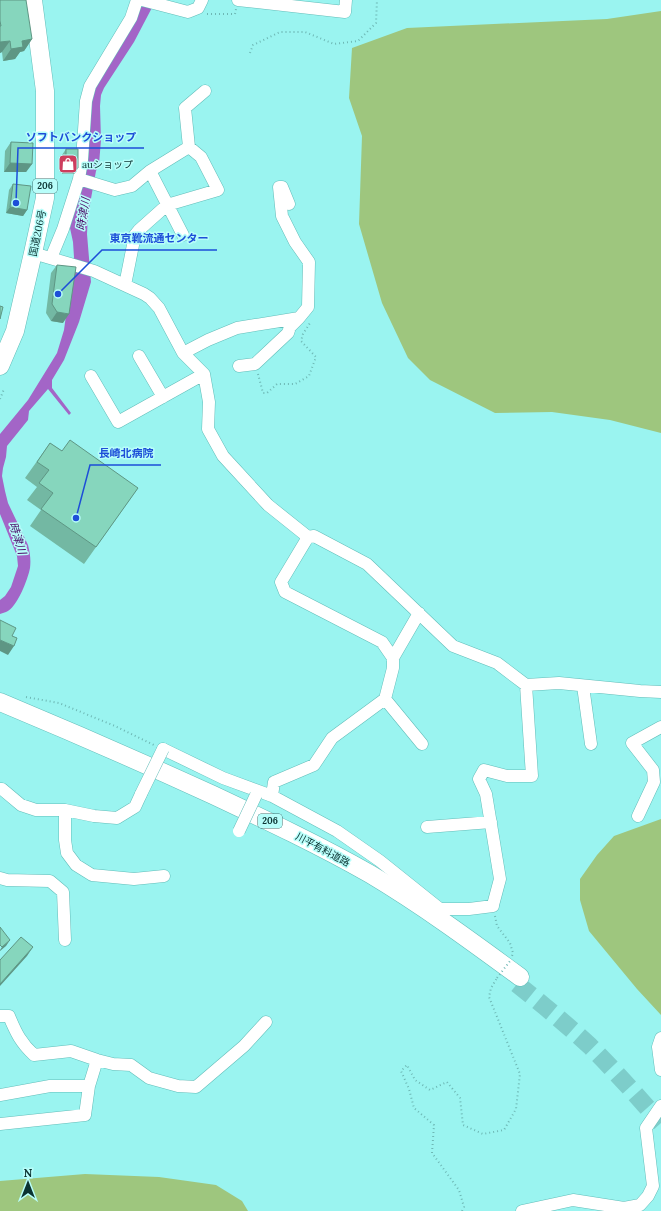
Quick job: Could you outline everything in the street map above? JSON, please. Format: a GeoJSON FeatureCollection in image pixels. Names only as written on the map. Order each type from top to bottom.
{"type":"FeatureCollection","features":[{"type":"Feature","properties":{"kind":"highway","name":"国道206号"},"geometry":{"type":"LineString","coordinates":[[0,366],[15,331],[34,253],[44,198],[44,91],[33,0]]}},
{"type":"Feature","properties":{"kind":"highway","name":"川平有料道路"},"geometry":{"type":"LineString","coordinates":[[0,702],[132,758],[302,837],[370,874],[465,936],[518,980],[416,912],[370,884],[302,847],[136,766],[0,709]]}},
{"type":"Feature","properties":{"kind":"street"},"geometry":{"type":"LineString","coordinates":[[51,258],[63,228],[79,179],[82,160],[86,101],[90,86],[131,18],[137,0]]}},
{"type":"Feature","properties":{"kind":"street"},"geometry":{"type":"LineString","coordinates":[[142,0],[188,12],[198,8],[202,0]]}},
{"type":"Feature","properties":{"kind":"street"},"geometry":{"type":"LineString","coordinates":[[237,4],[292,3],[345,12],[346,0]]}},
{"type":"Feature","properties":{"kind":"street"},"geometry":{"type":"LineString","coordinates":[[126,285],[135,235],[139,230],[167,205],[218,190],[201,157],[190,148],[185,108],[205,91]]}},
{"type":"Feature","properties":{"kind":"street"},"geometry":{"type":"LineString","coordinates":[[79,179],[115,190],[132,186],[150,171],[190,148]]}},
{"type":"Feature","properties":{"kind":"street"},"geometry":{"type":"LineString","coordinates":[[150,171],[183,235]]}},
{"type":"Feature","properties":{"kind":"street"},"geometry":{"type":"LineString","coordinates":[[240,366],[255,364],[288,333],[290,327],[308,307],[309,262],[295,242],[282,216],[279,187],[282,187],[289,204]]}},
{"type":"Feature","properties":{"kind":"street"},"geometry":{"type":"LineString","coordinates":[[34,253],[94,271],[126,285],[150,298],[159,308],[182,353],[204,374],[209,402],[208,429],[223,456],[268,505],[308,537],[314,536],[367,564],[453,646],[497,663],[526,685],[559,683],[661,692]]}},
{"type":"Feature","properties":{"kind":"street"},"geometry":{"type":"LineString","coordinates":[[182,353],[237,328],[299,318]]}},
{"type":"Feature","properties":{"kind":"street"},"geometry":{"type":"LineString","coordinates":[[139,356],[163,397]]}},
{"type":"Feature","properties":{"kind":"street"},"geometry":{"type":"LineString","coordinates":[[91,376],[118,422],[204,374]]}},
{"type":"Feature","properties":{"kind":"street"},"geometry":{"type":"LineString","coordinates":[[308,537],[281,582],[285,592],[382,642],[393,658]]}},
{"type":"Feature","properties":{"kind":"street"},"geometry":{"type":"LineString","coordinates":[[272,796],[274,782],[314,765],[332,738],[385,699],[393,668],[393,658],[419,613]]}},
{"type":"Feature","properties":{"kind":"street"},"geometry":{"type":"LineString","coordinates":[[0,789],[2,789],[21,806],[36,810],[64,810],[94,816],[117,818],[135,808],[163,749],[223,778],[272,796],[337,831],[380,861],[440,909],[469,909],[493,905],[500,880],[486,794],[479,779],[484,770],[507,776],[532,776],[526,685]]}},
{"type":"Feature","properties":{"kind":"street"},"geometry":{"type":"LineString","coordinates":[[583,686],[591,744]]}},
{"type":"Feature","properties":{"kind":"street"},"geometry":{"type":"LineString","coordinates":[[385,699],[422,744]]}},
{"type":"Feature","properties":{"kind":"street"},"geometry":{"type":"LineString","coordinates":[[638,816],[654,782],[653,770],[632,743],[661,727]]}},
{"type":"Feature","properties":{"kind":"street"},"geometry":{"type":"LineString","coordinates":[[238,831],[256,796]]}},
{"type":"Feature","properties":{"kind":"street"},"geometry":{"type":"LineString","coordinates":[[64,810],[67,853],[76,865],[92,875],[134,879],[164,876]]}},
{"type":"Feature","properties":{"kind":"street"},"geometry":{"type":"LineString","coordinates":[[427,827],[491,822]]}},
{"type":"Feature","properties":{"kind":"street"},"geometry":{"type":"LineString","coordinates":[[0,878],[7,880],[50,881],[63,892],[65,940]]}},
{"type":"Feature","properties":{"kind":"street"},"geometry":{"type":"LineString","coordinates":[[0,1016],[10,1016],[16,1032],[24,1046],[34,1055],[71,1051],[96,1060],[113,1064],[131,1065],[149,1078],[178,1086],[196,1087],[244,1046],[266,1022]]}},
{"type":"Feature","properties":{"kind":"street"},"geometry":{"type":"LineString","coordinates":[[661,1038],[658,1047],[661,1070]]}},
{"type":"Feature","properties":{"kind":"street"},"geometry":{"type":"LineString","coordinates":[[0,1124],[85,1116],[89,1086],[96,1060]]}},
{"type":"Feature","properties":{"kind":"street"},"geometry":{"type":"LineString","coordinates":[[0,1095],[50,1086],[89,1086]]}},
{"type":"Feature","properties":{"kind":"street"},"geometry":{"type":"LineString","coordinates":[[522,1211],[573,1200],[624,1208],[640,1205],[648,1196],[652,1186],[646,1128],[661,1106]]}},
{"type":"Feature","properties":{"kind":"path"},"geometry":{"type":"LineString","coordinates":[[250,54],[254,45],[280,32],[305,32],[334,44],[358,41],[376,23],[377,0]]}},
{"type":"Feature","properties":{"kind":"path"},"geometry":{"type":"LineString","coordinates":[[206,14],[235,14],[237,4]]}},
{"type":"Feature","properties":{"kind":"path"},"geometry":{"type":"LineString","coordinates":[[255,364],[263,393],[267,393],[277,384],[295,384],[309,376],[316,356],[301,341],[303,334],[312,320],[308,307]]}},
{"type":"Feature","properties":{"kind":"path"},"geometry":{"type":"LineString","coordinates":[[0,399],[4,389]]}},
{"type":"Feature","properties":{"kind":"path"},"geometry":{"type":"LineString","coordinates":[[24,697],[59,703],[115,726],[146,741]]}},
{"type":"Feature","properties":{"kind":"path"},"geometry":{"type":"LineString","coordinates":[[462,1211],[464,1207],[459,1190],[432,1153],[434,1125],[414,1108],[409,1088],[401,1071],[407,1065],[415,1080],[430,1090],[447,1082],[460,1098],[463,1125],[483,1134],[504,1130],[516,1109],[520,1074],[489,997],[491,988],[496,978],[510,961],[513,953],[510,943],[497,926],[493,905]]}},
{"type":"Feature","properties":{"kind":"green space"},"geometry":{"type":"Polygon","coordinates":[[[661,11],[661,433],[610,420],[552,412],[495,413],[430,380],[408,358],[382,303],[359,224],[362,136],[349,98],[352,48],[407,28],[607,19],[661,11]]]}},
{"type":"Feature","properties":{"kind":"green space"},"geometry":{"type":"Polygon","coordinates":[[[661,819],[661,1015],[637,989],[589,931],[580,900],[580,879],[597,855],[614,836],[661,819]]]}},
{"type":"Feature","properties":{"kind":"green space"},"geometry":{"type":"Polygon","coordinates":[[[85,1174],[159,1177],[216,1185],[242,1201],[248,1211],[0,1211],[0,1181],[85,1174]]]}},
{"type":"Feature","properties":{"kind":"water","name":"時津川"},"geometry":{"type":"Polygon","coordinates":[[[141,0],[156,0],[134,42],[101,95],[101,140],[99,164],[96,171],[88,215],[87,234],[91,282],[79,322],[64,360],[52,380],[52,388],[71,413],[69,415],[48,389],[29,411],[28,420],[7,446],[2,476],[8,503],[28,545],[30,565],[27,579],[18,599],[10,609],[0,614],[0,600],[5,596],[11,587],[18,566],[17,556],[0,514],[0,434],[28,400],[57,353],[64,330],[74,257],[70,228],[86,160],[90,102],[96,85],[141,0]]]}},
{"type":"Feature","properties":{"kind":"building"},"geometry":{"type":"Polygon","coordinates":[[[0,0],[26,0],[32,39],[22,41],[23,47],[11,49],[10,41],[0,42],[0,0]]]}},
{"type":"Feature","properties":{"kind":"building"},"geometry":{"type":"Polygon","coordinates":[[[11,142],[33,143],[32,164],[10,163],[11,142]]]}},
{"type":"Feature","properties":{"kind":"building"},"geometry":{"type":"Polygon","coordinates":[[[66,149],[78,149],[78,168],[66,168],[66,149]]]}},
{"type":"Feature","properties":{"kind":"building"},"geometry":{"type":"Polygon","coordinates":[[[13,184],[31,186],[27,210],[10,207],[13,184]]]}},
{"type":"Feature","properties":{"kind":"building"},"geometry":{"type":"Polygon","coordinates":[[[57,265],[76,267],[69,314],[57,312],[52,304],[57,265]]]}},
{"type":"Feature","properties":{"kind":"building"},"geometry":{"type":"Polygon","coordinates":[[[0,306],[3,307],[0,319],[0,306]]]}},
{"type":"Feature","properties":{"kind":"building"},"geometry":{"type":"Polygon","coordinates":[[[70,440],[138,488],[96,547],[41,509],[53,493],[39,483],[49,470],[37,462],[50,443],[62,451],[70,440]]]}},
{"type":"Feature","properties":{"kind":"building"},"geometry":{"type":"Polygon","coordinates":[[[0,620],[16,628],[12,636],[17,638],[14,646],[0,640],[0,620]]]}},
{"type":"Feature","properties":{"kind":"building"},"geometry":{"type":"Polygon","coordinates":[[[0,927],[10,940],[2,947],[0,945],[0,927]]]}},
{"type":"Feature","properties":{"kind":"building"},"geometry":{"type":"Polygon","coordinates":[[[21,937],[33,947],[0,984],[0,960],[21,937]]]}},
{"type":"Feature","properties":{"kind":"tunnel"},"geometry":{"type":"LineString","coordinates":[[517,984],[590,1046],[661,1123]]}},
{"type":"Feature","properties":{"kind":"place","name":"auショップ"},"geometry":{"type":"Point","coordinates":[68,164]}},
{"type":"Feature","properties":{"kind":"place","name":"ソフトバンクショップ"},"geometry":{"type":"Point","coordinates":[16,203]}},
{"type":"Feature","properties":{"kind":"place","name":"東京靴流通センター"},"geometry":{"type":"Point","coordinates":[58,294]}},
{"type":"Feature","properties":{"kind":"place","name":"長崎北病院"},"geometry":{"type":"Point","coordinates":[76,518]}}]}
